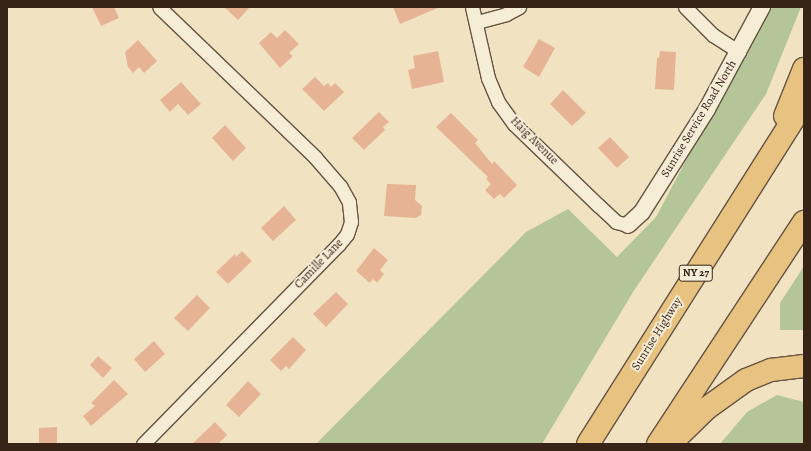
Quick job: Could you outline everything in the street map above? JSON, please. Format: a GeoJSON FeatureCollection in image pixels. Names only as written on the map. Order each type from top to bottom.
{"type":"FeatureCollection","features":[{"type":"Feature","properties":{"kind":"highway"},"geometry":{"type":"LineString","coordinates":[[769,157],[804,69]]}},
{"type":"Feature","properties":{"kind":"highway","name":"Sunrise Highway"},"geometry":{"type":"LineString","coordinates":[[588,444],[804,102]]}},
{"type":"Feature","properties":{"kind":"highway"},"geometry":{"type":"LineString","coordinates":[[658,444],[804,222]]}},
{"type":"Feature","properties":{"kind":"highway"},"geometry":{"type":"LineString","coordinates":[[671,444],[707,408],[746,380],[771,370],[804,366]]}},
{"type":"Feature","properties":{"kind":"street","name":"Camille Lane"},"geometry":{"type":"LineString","coordinates":[[143,444],[339,244],[347,234],[351,222],[346,197],[315,157],[159,7]]}},
{"type":"Feature","properties":{"kind":"street","name":"Haig Avenue"},"geometry":{"type":"LineString","coordinates":[[472,7],[477,22],[488,78],[498,102],[514,124],[616,222],[628,225]]}},
{"type":"Feature","properties":{"kind":"street"},"geometry":{"type":"LineString","coordinates":[[477,22],[506,14],[519,7]]}},
{"type":"Feature","properties":{"kind":"street"},"geometry":{"type":"LineString","coordinates":[[684,7],[713,35],[739,52]]}},
{"type":"Feature","properties":{"kind":"street","name":"Sunrise Service Road North"},"geometry":{"type":"LineString","coordinates":[[628,225],[636,220],[649,201],[739,52],[762,7]]}},
{"type":"Feature","properties":{"kind":"green space"},"geometry":{"type":"Polygon","coordinates":[[[767,7],[801,7],[766,94],[633,292],[542,444],[316,444],[526,232],[568,209],[617,257],[656,217],[767,7]]]}},
{"type":"Feature","properties":{"kind":"green space"},"geometry":{"type":"Polygon","coordinates":[[[804,266],[804,330],[780,330],[780,303],[804,266]]]}},
{"type":"Feature","properties":{"kind":"green space"},"geometry":{"type":"Polygon","coordinates":[[[777,395],[804,402],[804,444],[720,444],[747,412],[777,395]]]}},
{"type":"Feature","properties":{"kind":"building"},"geometry":{"type":"Polygon","coordinates":[[[92,7],[114,7],[119,18],[101,26],[92,7]]]}},
{"type":"Feature","properties":{"kind":"building"},"geometry":{"type":"Polygon","coordinates":[[[224,7],[250,7],[238,20],[224,7]]]}},
{"type":"Feature","properties":{"kind":"building"},"geometry":{"type":"Polygon","coordinates":[[[393,7],[440,7],[400,24],[393,7]]]}},
{"type":"Feature","properties":{"kind":"building"},"geometry":{"type":"Polygon","coordinates":[[[285,30],[299,44],[289,53],[293,56],[280,68],[259,43],[271,32],[277,38],[285,30]]]}},
{"type":"Feature","properties":{"kind":"building"},"geometry":{"type":"Polygon","coordinates":[[[539,39],[555,48],[539,77],[523,67],[539,39]]]}},
{"type":"Feature","properties":{"kind":"building"},"geometry":{"type":"Polygon","coordinates":[[[138,40],[157,61],[144,73],[139,67],[133,73],[128,67],[125,52],[138,40]]]}},
{"type":"Feature","properties":{"kind":"building"},"geometry":{"type":"Polygon","coordinates":[[[438,51],[444,82],[412,89],[408,70],[415,68],[413,56],[438,51]]]}},
{"type":"Feature","properties":{"kind":"building"},"geometry":{"type":"Polygon","coordinates":[[[660,51],[676,52],[674,90],[655,89],[657,58],[659,58],[660,51]]]}},
{"type":"Feature","properties":{"kind":"building"},"geometry":{"type":"Polygon","coordinates":[[[315,77],[324,86],[328,83],[331,87],[335,83],[344,92],[324,111],[302,89],[315,77]]]}},
{"type":"Feature","properties":{"kind":"building"},"geometry":{"type":"Polygon","coordinates":[[[181,82],[201,104],[188,115],[178,104],[170,112],[160,100],[181,82]]]}},
{"type":"Feature","properties":{"kind":"building"},"geometry":{"type":"Polygon","coordinates":[[[563,90],[586,113],[572,126],[550,104],[563,90]]]}},
{"type":"Feature","properties":{"kind":"building"},"geometry":{"type":"Polygon","coordinates":[[[379,112],[389,122],[383,127],[385,130],[364,150],[352,138],[379,112]]]}},
{"type":"Feature","properties":{"kind":"building"},"geometry":{"type":"Polygon","coordinates":[[[451,113],[478,140],[475,143],[492,164],[494,161],[517,185],[504,198],[500,194],[494,199],[485,190],[491,184],[486,179],[488,177],[436,127],[451,113]]]}},
{"type":"Feature","properties":{"kind":"building"},"geometry":{"type":"Polygon","coordinates":[[[225,125],[246,148],[233,161],[212,138],[225,125]]]}},
{"type":"Feature","properties":{"kind":"building"},"geometry":{"type":"Polygon","coordinates":[[[610,137],[629,157],[617,168],[598,148],[610,137]]]}},
{"type":"Feature","properties":{"kind":"building"},"geometry":{"type":"Polygon","coordinates":[[[387,184],[416,185],[415,200],[422,206],[421,215],[416,218],[384,216],[387,184]]]}},
{"type":"Feature","properties":{"kind":"building"},"geometry":{"type":"Polygon","coordinates":[[[284,206],[296,220],[273,241],[261,228],[284,206]]]}},
{"type":"Feature","properties":{"kind":"building"},"geometry":{"type":"Polygon","coordinates":[[[374,248],[388,260],[380,270],[384,274],[377,283],[373,279],[370,283],[356,271],[374,248]]]}},
{"type":"Feature","properties":{"kind":"building"},"geometry":{"type":"Polygon","coordinates":[[[242,251],[252,261],[228,284],[216,272],[235,254],[236,257],[242,251]]]}},
{"type":"Feature","properties":{"kind":"building"},"geometry":{"type":"Polygon","coordinates":[[[336,292],[348,304],[326,327],[313,314],[336,292]]]}},
{"type":"Feature","properties":{"kind":"building"},"geometry":{"type":"Polygon","coordinates":[[[197,295],[210,308],[188,331],[174,318],[197,295]]]}},
{"type":"Feature","properties":{"kind":"building"},"geometry":{"type":"Polygon","coordinates":[[[293,337],[306,350],[289,369],[286,366],[281,371],[270,360],[293,337]]]}},
{"type":"Feature","properties":{"kind":"building"},"geometry":{"type":"Polygon","coordinates":[[[154,341],[165,354],[145,372],[134,359],[154,341]]]}},
{"type":"Feature","properties":{"kind":"building"},"geometry":{"type":"Polygon","coordinates":[[[98,356],[112,368],[103,378],[90,365],[98,356]]]}},
{"type":"Feature","properties":{"kind":"building"},"geometry":{"type":"Polygon","coordinates":[[[114,380],[128,394],[91,426],[83,416],[95,406],[91,403],[114,380]]]}},
{"type":"Feature","properties":{"kind":"building"},"geometry":{"type":"Polygon","coordinates":[[[248,381],[261,394],[239,417],[226,405],[248,381]]]}},
{"type":"Feature","properties":{"kind":"building"},"geometry":{"type":"Polygon","coordinates":[[[215,422],[227,435],[218,444],[192,444],[215,422]]]}},
{"type":"Feature","properties":{"kind":"building"},"geometry":{"type":"Polygon","coordinates":[[[57,427],[57,444],[39,444],[39,428],[57,427]]]}}]}
